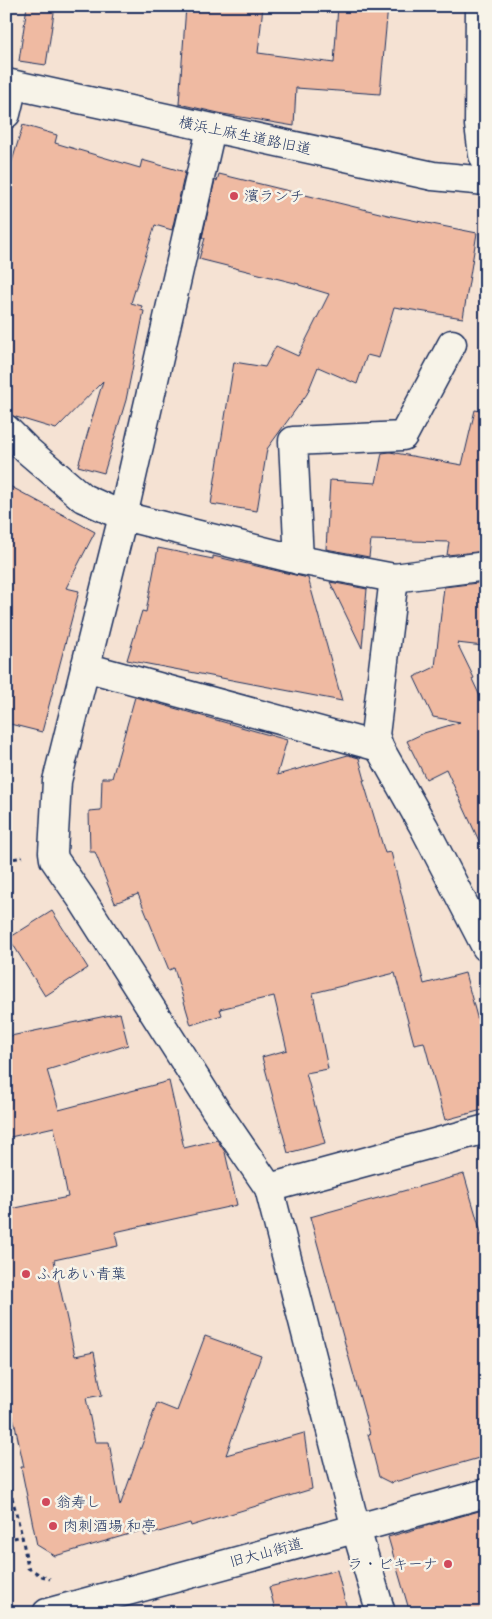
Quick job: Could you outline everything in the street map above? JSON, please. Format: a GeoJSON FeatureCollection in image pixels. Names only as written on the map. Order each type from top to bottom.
{"type":"FeatureCollection","features":[{"type":"Feature","properties":{"kind":"street"},"geometry":{"type":"LineString","coordinates":[[480,6],[479,125],[483,155],[486,160]]}},
{"type":"Feature","properties":{"kind":"street"},"geometry":{"type":"LineString","coordinates":[[6,114],[10,84]]}},
{"type":"Feature","properties":{"kind":"street","name":"横浜上麻生道路旧道"},"geometry":{"type":"LineString","coordinates":[[10,84],[433,176],[486,181]]}},
{"type":"Feature","properties":{"kind":"street"},"geometry":{"type":"LineString","coordinates":[[211,129],[122,516],[57,781],[54,859],[81,898],[215,1109],[269,1188],[356,1529],[381,1613]]}},
{"type":"Feature","properties":{"kind":"street"},"geometry":{"type":"LineString","coordinates":[[299,560],[293,440],[403,436],[452,344]]}},
{"type":"Feature","properties":{"kind":"street"},"geometry":{"type":"LineString","coordinates":[[6,429],[27,450],[83,498],[122,516],[299,560],[394,578],[486,566]]}},
{"type":"Feature","properties":{"kind":"street"},"geometry":{"type":"LineString","coordinates":[[394,578],[375,735],[379,747],[424,827],[486,947]]}},
{"type":"Feature","properties":{"kind":"street"},"geometry":{"type":"LineString","coordinates":[[85,667],[379,747]]}},
{"type":"Feature","properties":{"kind":"street"},"geometry":{"type":"LineString","coordinates":[[269,1188],[486,1129]]}},
{"type":"Feature","properties":{"kind":"street","name":"旧大山街道"},"geometry":{"type":"LineString","coordinates":[[47,1613],[486,1493]]}},
{"type":"Feature","properties":{"kind":"path"},"geometry":{"type":"LineString","coordinates":[[6,1474],[28,1568],[42,1576],[55,1580]]}},
{"type":"Feature","properties":{"kind":"path"},"geometry":{"type":"LineString","coordinates":[[6,1540],[22,1536]]}},
{"type":"Feature","properties":{"kind":"building"},"geometry":{"type":"Polygon","coordinates":[[[27,6],[55,6],[46,65],[19,61],[27,6]]]}},
{"type":"Feature","properties":{"kind":"building"},"geometry":{"type":"Polygon","coordinates":[[[186,6],[263,6],[258,53],[334,63],[338,6],[388,6],[380,94],[296,88],[294,126],[223,114],[179,104],[186,6]]]}},
{"type":"Feature","properties":{"kind":"building"},"geometry":{"type":"Polygon","coordinates":[[[23,125],[57,135],[55,143],[140,168],[142,160],[185,172],[172,230],[155,225],[131,303],[142,306],[141,310],[144,311],[126,400],[104,473],[78,466],[103,381],[56,429],[6,414],[6,181],[23,125]]]}},
{"type":"Feature","properties":{"kind":"building"},"geometry":{"type":"Polygon","coordinates":[[[219,174],[392,216],[477,233],[463,318],[394,307],[379,358],[367,355],[357,384],[318,367],[307,394],[267,449],[257,511],[211,504],[234,362],[265,367],[276,346],[298,356],[329,294],[299,284],[199,259],[205,238],[202,238],[215,180],[217,181],[219,174]]]}},
{"type":"Feature","properties":{"kind":"building"},"geometry":{"type":"Polygon","coordinates":[[[475,410],[486,412],[486,551],[447,555],[449,542],[371,540],[369,557],[326,549],[330,480],[376,483],[382,453],[390,452],[462,465],[475,410]]]}},
{"type":"Feature","properties":{"kind":"building"},"geometry":{"type":"Polygon","coordinates":[[[6,484],[95,532],[66,588],[79,591],[42,732],[6,723],[6,484]]]}},
{"type":"Feature","properties":{"kind":"building"},"geometry":{"type":"Polygon","coordinates":[[[158,548],[213,559],[213,556],[308,578],[342,701],[127,660],[142,611],[146,612],[158,548]]]}},
{"type":"Feature","properties":{"kind":"building"},"geometry":{"type":"Polygon","coordinates":[[[330,582],[367,589],[362,648],[330,582]]]}},
{"type":"Feature","properties":{"kind":"building"},"geometry":{"type":"Polygon","coordinates":[[[486,582],[486,617],[483,646],[457,643],[486,709],[486,856],[446,769],[426,779],[407,741],[424,733],[460,722],[433,717],[414,677],[435,667],[444,587],[486,582]]]}},
{"type":"Feature","properties":{"kind":"building"},"geometry":{"type":"Polygon","coordinates":[[[135,697],[287,740],[277,775],[348,755],[359,758],[365,780],[363,780],[385,853],[391,852],[424,984],[465,973],[486,1050],[486,1109],[445,1120],[424,1042],[414,1044],[395,973],[313,993],[328,1069],[306,1073],[325,1143],[288,1153],[262,1057],[287,1050],[274,996],[220,1009],[222,1015],[191,1025],[174,968],[169,970],[138,894],[115,903],[95,852],[90,852],[89,811],[101,810],[102,778],[112,778],[135,697]]]}},
{"type":"Feature","properties":{"kind":"building"},"geometry":{"type":"Polygon","coordinates":[[[52,911],[88,968],[45,996],[9,938],[52,911]]]}},
{"type":"Feature","properties":{"kind":"building"},"geometry":{"type":"Polygon","coordinates":[[[120,1013],[128,1045],[47,1070],[59,1110],[169,1081],[184,1148],[217,1140],[225,1152],[237,1205],[115,1232],[118,1246],[54,1260],[75,1356],[94,1352],[102,1395],[86,1398],[95,1442],[109,1442],[120,1506],[157,1403],[177,1411],[205,1336],[261,1356],[226,1455],[304,1433],[312,1489],[191,1526],[190,1523],[145,1536],[143,1530],[55,1556],[37,1545],[21,1467],[24,1467],[6,1384],[6,1210],[68,1197],[54,1127],[6,1138],[6,1037],[120,1013]]]}},
{"type":"Feature","properties":{"kind":"building"},"geometry":{"type":"Polygon","coordinates":[[[464,1174],[486,1250],[486,1456],[391,1483],[379,1477],[368,1434],[370,1434],[310,1217],[464,1174]]]}},
{"type":"Feature","properties":{"kind":"building"},"geometry":{"type":"Polygon","coordinates":[[[486,1509],[486,1613],[410,1613],[388,1537],[486,1509]]]}},
{"type":"Feature","properties":{"kind":"building"},"geometry":{"type":"Polygon","coordinates":[[[337,1570],[348,1613],[276,1613],[269,1587],[337,1570]]]}},
{"type":"Feature","properties":{"kind":"place","name":"濱ランチ"},"geometry":{"type":"Point","coordinates":[234,196]}},
{"type":"Feature","properties":{"kind":"place","name":"ふれあい青葉"},"geometry":{"type":"Point","coordinates":[26,1274]}},
{"type":"Feature","properties":{"kind":"place","name":"翁寿し"},"geometry":{"type":"Point","coordinates":[46,1502]}},
{"type":"Feature","properties":{"kind":"place","name":"肉刺酒場 和亭"},"geometry":{"type":"Point","coordinates":[53,1526]}},
{"type":"Feature","properties":{"kind":"place","name":"ラ・ビキーナ"},"geometry":{"type":"Point","coordinates":[448,1564]}}]}
